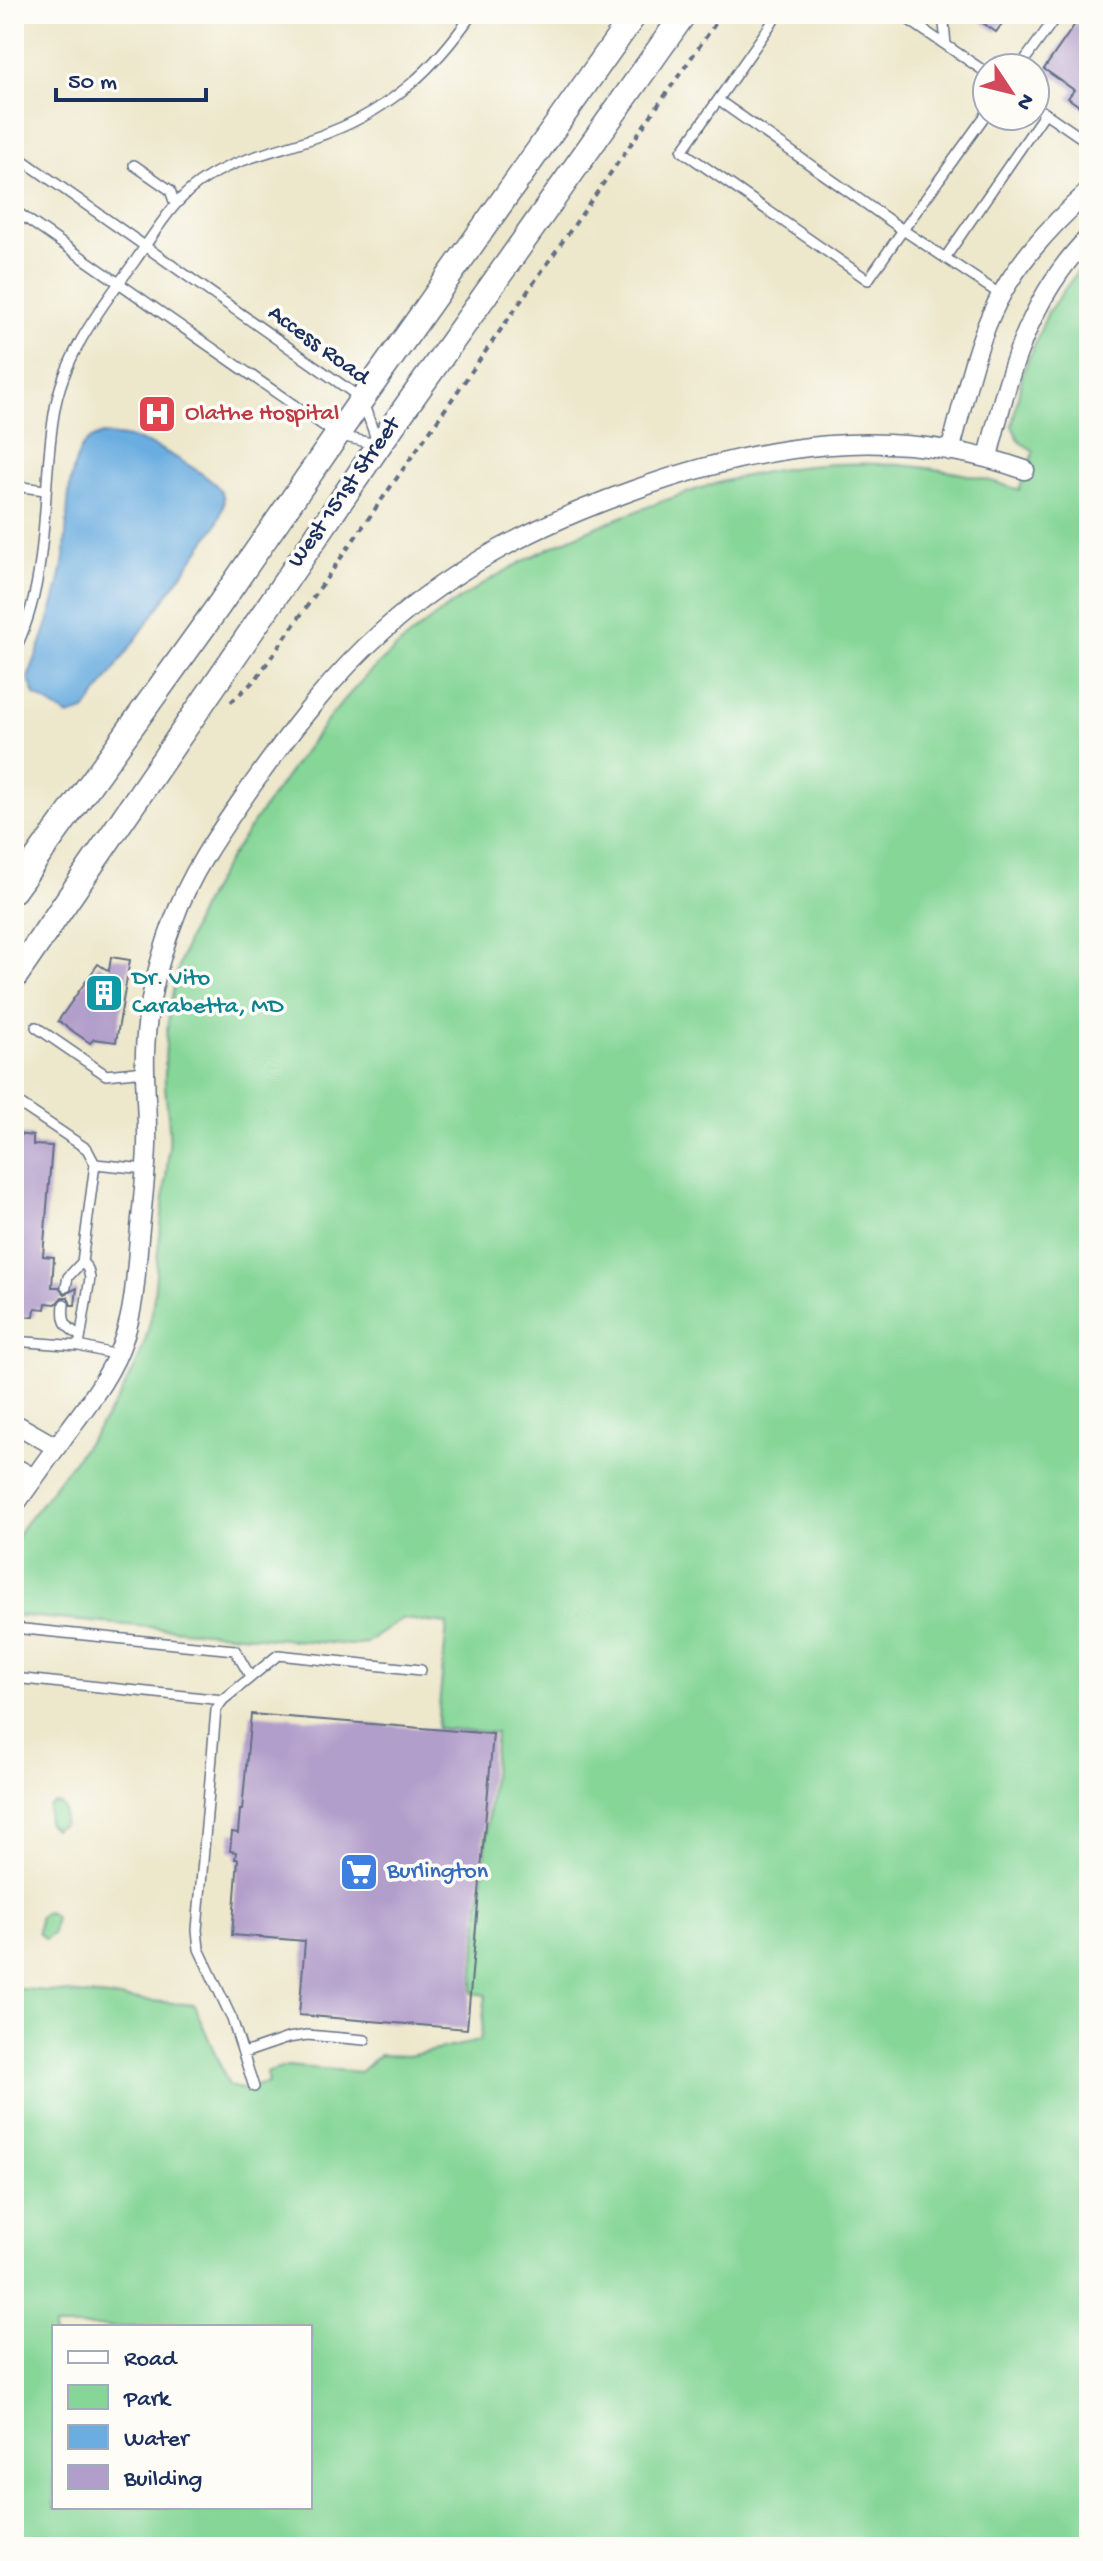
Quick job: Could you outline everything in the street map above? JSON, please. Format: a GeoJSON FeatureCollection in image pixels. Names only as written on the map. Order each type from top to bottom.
{"type":"FeatureCollection","features":[{"type":"Feature","properties":{"kind":"main road","name":"West 151st Street"},"geometry":{"type":"LineString","coordinates":[[14,890],[217,608],[635,14]]}},
{"type":"Feature","properties":{"kind":"main road","name":"West 151st Street"},"geometry":{"type":"LineString","coordinates":[[14,978],[379,445],[684,14]]}},
{"type":"Feature","properties":{"kind":"street"},"geometry":{"type":"LineString","coordinates":[[950,451],[977,354],[1001,295],[1023,260],[1046,232],[1089,191]]}},
{"type":"Feature","properties":{"kind":"street"},"geometry":{"type":"LineString","coordinates":[[988,457],[1007,381],[1031,317],[1051,284],[1089,237]]}},
{"type":"Feature","properties":{"kind":"street"},"geometry":{"type":"LineString","coordinates":[[14,1506],[104,1381],[125,1337],[134,1287],[147,1144],[145,1050],[165,945],[174,917],[210,849],[303,716],[354,659],[414,605],[476,561],[535,528],[676,475],[745,455],[796,446],[891,444],[988,457],[1025,470]]}},
{"type":"Feature","properties":{"kind":"street"},"geometry":{"type":"LineString","coordinates":[[14,1423],[56,1447]]}},
{"type":"Feature","properties":{"kind":"street"},"geometry":{"type":"LineString","coordinates":[[14,1467],[34,1478]]}},
{"type":"Feature","properties":{"kind":"lane"},"geometry":{"type":"LineString","coordinates":[[14,652],[33,608],[38,580],[45,490],[58,393],[73,354],[175,204],[188,190],[227,167],[331,132],[395,99],[442,55],[472,14]]}},
{"type":"Feature","properties":{"kind":"lane"},"geometry":{"type":"LineString","coordinates":[[778,14],[682,151],[868,280],[973,132]]}},
{"type":"Feature","properties":{"kind":"lane"},"geometry":{"type":"LineString","coordinates":[[900,14],[971,62]]}},
{"type":"Feature","properties":{"kind":"lane"},"geometry":{"type":"LineString","coordinates":[[938,14],[944,23],[946,45]]}},
{"type":"Feature","properties":{"kind":"lane"},"geometry":{"type":"LineString","coordinates":[[1031,52],[1058,14]]}},
{"type":"Feature","properties":{"kind":"lane"},"geometry":{"type":"LineString","coordinates":[[718,100],[1001,295]]}},
{"type":"Feature","properties":{"kind":"lane"},"geometry":{"type":"LineString","coordinates":[[1051,117],[1089,143]]}},
{"type":"Feature","properties":{"kind":"lane"},"geometry":{"type":"LineString","coordinates":[[945,258],[1032,132]]}},
{"type":"Feature","properties":{"kind":"lane","name":"Access Road"},"geometry":{"type":"LineString","coordinates":[[14,154],[362,399],[379,445]]}},
{"type":"Feature","properties":{"kind":"lane"},"geometry":{"type":"LineString","coordinates":[[134,165],[170,190],[175,204]]}},
{"type":"Feature","properties":{"kind":"lane"},"geometry":{"type":"LineString","coordinates":[[14,210],[337,435],[379,445]]}},
{"type":"Feature","properties":{"kind":"lane"},"geometry":{"type":"LineString","coordinates":[[14,486],[45,490]]}},
{"type":"Feature","properties":{"kind":"lane"},"geometry":{"type":"LineString","coordinates":[[36,1027],[106,1075],[145,1071]]}},
{"type":"Feature","properties":{"kind":"lane"},"geometry":{"type":"LineString","coordinates":[[14,1107],[17,1102],[87,1149],[95,1164],[82,1262],[68,1277],[66,1287]]}},
{"type":"Feature","properties":{"kind":"lane"},"geometry":{"type":"LineString","coordinates":[[95,1164],[145,1169]]}},
{"type":"Feature","properties":{"kind":"lane"},"geometry":{"type":"LineString","coordinates":[[79,1341],[90,1278],[82,1262]]}},
{"type":"Feature","properties":{"kind":"lane"},"geometry":{"type":"LineString","coordinates":[[64,1304],[62,1320],[79,1341]]}},
{"type":"Feature","properties":{"kind":"lane"},"geometry":{"type":"LineString","coordinates":[[14,1341],[79,1341],[117,1355]]}},
{"type":"Feature","properties":{"kind":"lane"},"geometry":{"type":"LineString","coordinates":[[14,1628],[235,1650],[250,1676]]}},
{"type":"Feature","properties":{"kind":"lane"},"geometry":{"type":"LineString","coordinates":[[254,2087],[227,2006],[199,1949],[197,1930],[216,1710],[250,1676],[278,1655],[421,1670]]}},
{"type":"Feature","properties":{"kind":"lane"},"geometry":{"type":"LineString","coordinates":[[14,1678],[223,1700]]}},
{"type":"Feature","properties":{"kind":"lane"},"geometry":{"type":"LineString","coordinates":[[244,2053],[307,2035],[365,2040]]}},
{"type":"Feature","properties":{"kind":"path"},"geometry":{"type":"LineString","coordinates":[[225,707],[256,679],[722,14]]}},
{"type":"Feature","properties":{"kind":"green space"},"geometry":{"type":"Polygon","coordinates":[[[1089,256],[1089,2547],[14,2547],[14,1988],[194,2005],[229,2086],[241,2089],[268,2083],[266,2073],[287,2066],[360,2072],[379,2055],[408,2056],[480,2041],[486,1995],[472,1993],[496,1733],[437,1728],[447,1624],[402,1619],[366,1643],[350,1645],[14,1615],[12,1562],[16,1539],[118,1399],[140,1354],[151,1319],[169,1147],[165,1068],[169,1015],[180,963],[201,908],[256,819],[322,727],[384,659],[468,594],[527,559],[591,529],[697,489],[775,470],[882,464],[952,472],[1019,490],[1034,451],[1020,442],[1012,426],[1023,372],[1048,312],[1089,256]]]}},
{"type":"Feature","properties":{"kind":"green space"},"geometry":{"type":"Polygon","coordinates":[[[60,1804],[64,1810],[63,1824],[54,1829],[47,1822],[49,1806],[60,1804]]]}},
{"type":"Feature","properties":{"kind":"green space"},"geometry":{"type":"Polygon","coordinates":[[[45,1912],[55,1918],[53,1934],[45,1939],[38,1933],[39,1918],[45,1912]]]}},
{"type":"Feature","properties":{"kind":"water"},"geometry":{"type":"Polygon","coordinates":[[[102,434],[139,440],[172,456],[211,480],[223,495],[224,503],[216,526],[85,711],[68,716],[35,695],[28,678],[60,579],[74,466],[83,446],[102,434]]]}},
{"type":"Feature","properties":{"kind":"building"},"geometry":{"type":"Polygon","coordinates":[[[970,14],[1009,14],[996,32],[970,14]]]}},
{"type":"Feature","properties":{"kind":"building"},"geometry":{"type":"Polygon","coordinates":[[[1078,20],[1089,28],[1089,113],[1068,98],[1074,90],[1051,74],[1051,59],[1078,20]]]}},
{"type":"Feature","properties":{"kind":"building","name":"Dr. Vito Carabetta, MD"},"geometry":{"type":"Polygon","coordinates":[[[111,957],[130,960],[116,1042],[94,1039],[90,1043],[58,1021],[98,964],[109,971],[111,957]]]}},
{"type":"Feature","properties":{"kind":"building"},"geometry":{"type":"Polygon","coordinates":[[[16,1134],[33,1136],[33,1145],[52,1146],[43,1256],[54,1257],[52,1287],[59,1287],[65,1294],[77,1288],[75,1305],[71,1305],[68,1297],[62,1297],[56,1304],[46,1303],[45,1309],[35,1308],[34,1317],[14,1316],[16,1134]]]}},
{"type":"Feature","properties":{"kind":"building","name":"Burlington"},"geometry":{"type":"Polygon","coordinates":[[[251,1714],[493,1734],[467,2029],[299,2015],[305,1941],[232,1935],[238,1859],[235,1859],[236,1852],[230,1851],[232,1832],[238,1833],[242,1810],[251,1714]]]}},
{"type":"Feature","properties":{"kind":"place","name":"Olathe Hospital"},"geometry":{"type":"Point","coordinates":[157,414]}},
{"type":"Feature","properties":{"kind":"place","name":"Dr. Vito Carabetta, MD"},"geometry":{"type":"Point","coordinates":[104,993]}},
{"type":"Feature","properties":{"kind":"place","name":"Burlington"},"geometry":{"type":"Point","coordinates":[359,1872]}}]}
